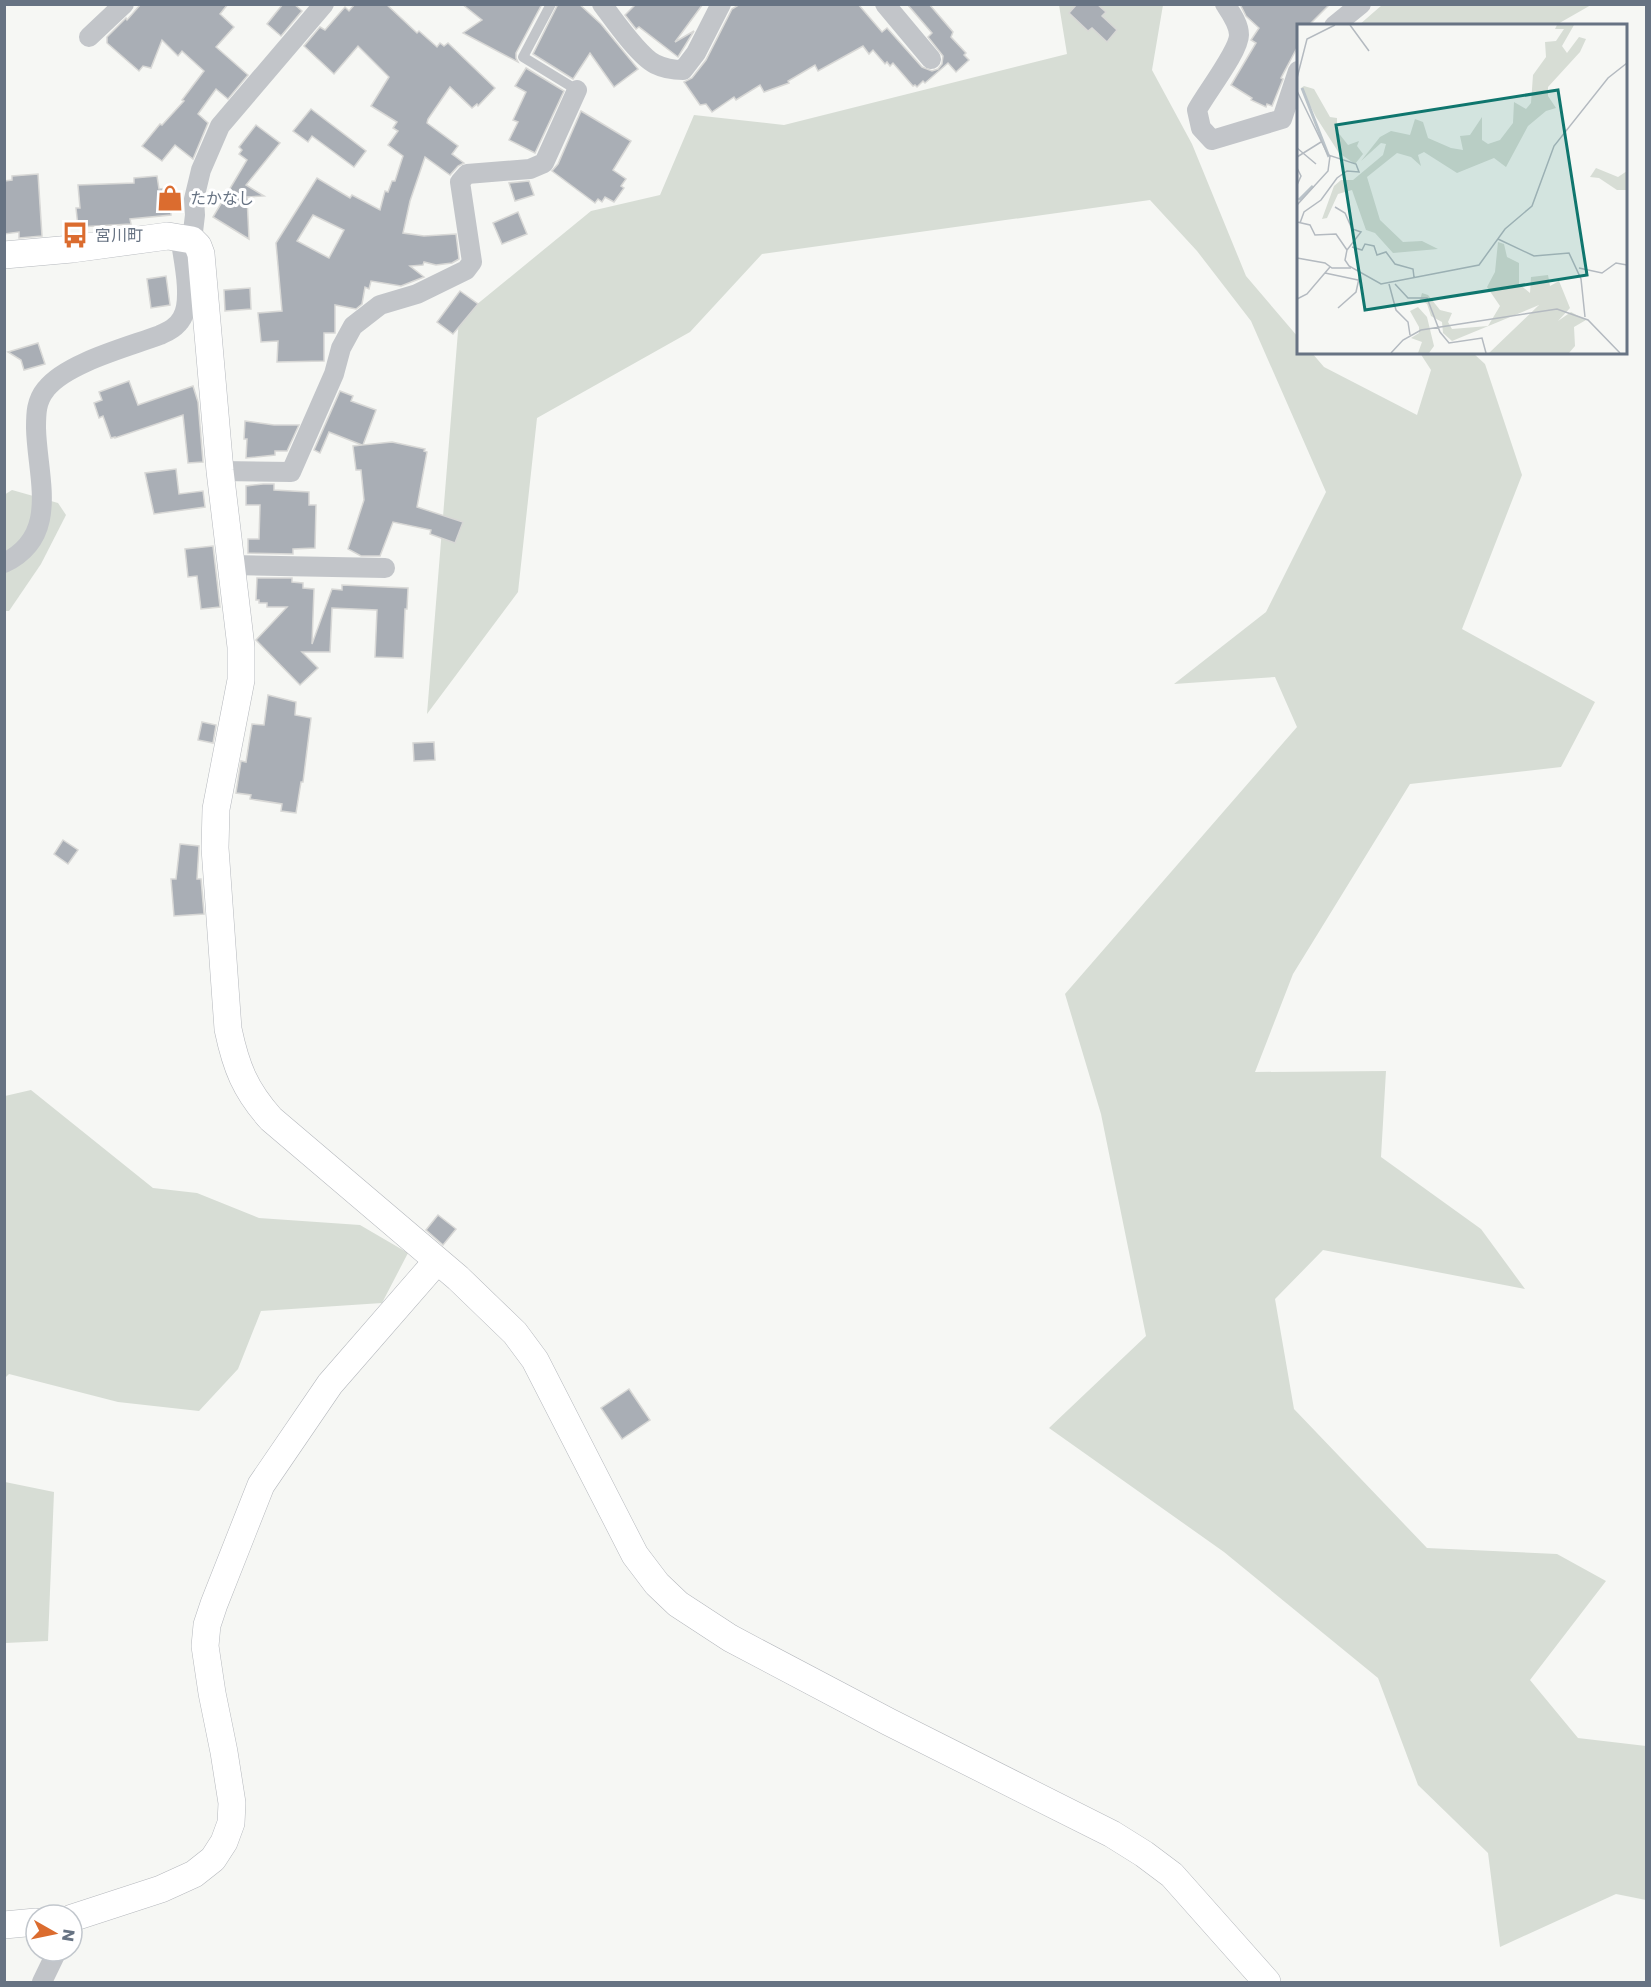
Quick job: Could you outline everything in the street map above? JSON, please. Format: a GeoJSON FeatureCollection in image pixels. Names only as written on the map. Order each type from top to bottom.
{"type":"FeatureCollection","features":[{"type":"Feature","properties":{"kind":"street"},"geometry":{"type":"LineString","coordinates":[[89,37],[123,4]]}},
{"type":"Feature","properties":{"kind":"street"},"geometry":{"type":"LineString","coordinates":[[602,4],[653,64],[670,70],[683,70],[696,53],[721,4]]}},
{"type":"Feature","properties":{"kind":"street"},"geometry":{"type":"LineString","coordinates":[[885,4],[931,59]]}},
{"type":"Feature","properties":{"kind":"street"},"geometry":{"type":"LineString","coordinates":[[1225,4],[1236,21],[1239,35],[1235,50],[1197,110],[1201,128],[1212,140],[1282,118],[1297,77]]}},
{"type":"Feature","properties":{"kind":"street"},"geometry":{"type":"LineString","coordinates":[[1337,24],[1361,4]]}},
{"type":"Feature","properties":{"kind":"street"},"geometry":{"type":"LineString","coordinates":[[4,563],[20,554],[29,544],[40,523],[42,499],[36,437],[36,408],[45,390],[61,374],[160,335],[174,328],[184,316],[187,294],[186,238],[195,215],[194,199],[201,170],[220,126],[322,5]]}},
{"type":"Feature","properties":{"kind":"street"},"geometry":{"type":"LineString","coordinates":[[220,471],[291,472],[334,374],[341,348],[354,326],[380,305],[417,294],[466,270],[472,262],[460,182],[466,174],[530,169],[544,163],[577,90]]}},
{"type":"Feature","properties":{"kind":"street"},"geometry":{"type":"LineString","coordinates":[[4,255],[72,249],[168,236],[186,238],[198,246],[201,254],[220,471],[241,647],[241,680],[216,809],[215,848],[228,1029],[233,1053],[253,1100],[271,1119],[437,1262],[459,1278],[515,1333],[535,1360],[636,1555],[657,1584],[678,1604],[750,1648],[889,1722],[1112,1834],[1144,1854],[1172,1875],[1267,1983]]}},
{"type":"Feature","properties":{"kind":"street"},"geometry":{"type":"LineString","coordinates":[[231,565],[385,568]]}},
{"type":"Feature","properties":{"kind":"street"},"geometry":{"type":"LineString","coordinates":[[84,1914],[161,1889],[194,1874],[213,1859],[224,1842],[231,1823],[232,1803],[205,1646],[207,1625],[214,1604],[261,1485],[330,1384],[437,1262]]}},
{"type":"Feature","properties":{"kind":"street"},"geometry":{"type":"LineString","coordinates":[[4,1925],[24,1923]]}},
{"type":"Feature","properties":{"kind":"street"},"geometry":{"type":"LineString","coordinates":[[42,1983],[51,1963]]}},
{"type":"Feature","properties":{"kind":"lane"},"geometry":{"type":"LineString","coordinates":[[551,4],[523,57],[577,90]]}},
{"type":"Feature","properties":{"kind":"shaded area"},"geometry":{"type":"Polygon","coordinates":[[[1382,4],[1591,5],[1558,24],[1360,24],[1382,4]]]}},
{"type":"Feature","properties":{"kind":"shaded area"},"geometry":{"type":"Polygon","coordinates":[[[1059,5],[1163,5],[1152,70],[1192,144],[1246,276],[1297,336],[1297,354],[1313,354],[1324,367],[1417,415],[1431,370],[1421,354],[1474,354],[1485,364],[1522,475],[1462,629],[1595,702],[1561,767],[1410,784],[1293,974],[1255,1072],[1386,1071],[1381,1157],[1481,1229],[1525,1289],[1323,1250],[1275,1299],[1294,1409],[1427,1548],[1557,1554],[1606,1581],[1530,1680],[1578,1738],[1646,1746],[1646,1900],[1616,1894],[1500,1947],[1488,1853],[1418,1785],[1378,1678],[1224,1552],[1049,1428],[1146,1336],[1101,1114],[1065,994],[1297,727],[1275,677],[1174,684],[1266,612],[1326,492],[1251,321],[1197,251],[1150,200],[762,254],[690,332],[537,418],[518,592],[427,714],[459,319],[591,211],[660,195],[694,115],[784,125],[1067,54],[1059,5]]]}},
{"type":"Feature","properties":{"kind":"shaded area"},"geometry":{"type":"Polygon","coordinates":[[[12,490],[58,503],[66,515],[41,564],[9,611],[5,611],[4,495],[12,490]]]}},
{"type":"Feature","properties":{"kind":"shaded area"},"geometry":{"type":"Polygon","coordinates":[[[31,1090],[153,1188],[197,1193],[259,1218],[360,1225],[408,1253],[382,1303],[261,1311],[238,1369],[199,1411],[118,1402],[9,1374],[5,1378],[5,1096],[31,1090]]]}},
{"type":"Feature","properties":{"kind":"shaded area"},"geometry":{"type":"Polygon","coordinates":[[[5,1482],[54,1492],[48,1641],[5,1643],[5,1482]]]}},
{"type":"Feature","properties":{"kind":"building"},"geometry":{"type":"Polygon","coordinates":[[[141,4],[228,4],[220,14],[234,27],[216,47],[248,75],[228,99],[216,89],[198,114],[208,123],[193,159],[175,145],[162,161],[142,146],[160,124],[162,125],[184,101],[182,100],[204,71],[182,51],[178,56],[162,40],[151,68],[143,66],[139,71],[107,43],[107,37],[141,4]]]}},
{"type":"Feature","properties":{"kind":"building"},"geometry":{"type":"Polygon","coordinates":[[[283,4],[294,4],[302,11],[281,36],[267,24],[283,4]]]}},
{"type":"Feature","properties":{"kind":"building"},"geometry":{"type":"Polygon","coordinates":[[[355,4],[386,4],[417,33],[419,31],[437,47],[440,43],[444,46],[448,43],[495,88],[478,106],[477,104],[472,108],[450,87],[428,119],[427,123],[458,146],[452,154],[464,163],[450,175],[425,157],[410,201],[403,233],[424,236],[456,234],[459,259],[452,263],[436,265],[424,262],[423,265],[410,266],[424,277],[401,286],[371,281],[369,289],[365,287],[362,304],[356,309],[335,305],[335,333],[324,333],[324,361],[277,362],[278,341],[261,342],[258,313],[282,311],[276,243],[317,178],[350,198],[352,195],[380,210],[385,191],[388,192],[392,181],[395,181],[403,156],[388,145],[398,131],[393,128],[397,122],[371,106],[389,77],[358,46],[334,74],[304,46],[320,27],[325,30],[345,7],[349,11],[355,4]],[[313,215],[297,241],[329,258],[344,230],[313,215]]]}},
{"type":"Feature","properties":{"kind":"building"},"geometry":{"type":"Polygon","coordinates":[[[462,4],[542,4],[516,53],[518,62],[463,33],[482,20],[462,4]]]}},
{"type":"Feature","properties":{"kind":"building"},"geometry":{"type":"Polygon","coordinates":[[[558,4],[579,4],[601,24],[638,69],[614,87],[590,53],[573,79],[533,54],[558,4]]]}},
{"type":"Feature","properties":{"kind":"building"},"geometry":{"type":"Polygon","coordinates":[[[636,4],[703,4],[675,42],[694,31],[678,57],[639,27],[636,29],[625,15],[636,4]]]}},
{"type":"Feature","properties":{"kind":"building"},"geometry":{"type":"Polygon","coordinates":[[[740,4],[858,4],[882,32],[887,28],[922,67],[932,71],[938,69],[942,64],[943,56],[928,37],[932,33],[907,4],[929,4],[953,32],[951,37],[966,53],[964,55],[969,60],[956,72],[948,63],[917,87],[913,86],[893,63],[890,66],[887,62],[885,64],[873,50],[869,54],[863,46],[818,71],[815,65],[788,81],[789,83],[764,92],[760,85],[736,100],[734,97],[712,112],[706,104],[700,105],[684,82],[692,78],[706,60],[732,9],[740,4]]]}},
{"type":"Feature","properties":{"kind":"building"},"geometry":{"type":"Polygon","coordinates":[[[1077,4],[1097,4],[1106,12],[1102,16],[1117,30],[1107,42],[1092,28],[1088,31],[1069,13],[1077,4]]]}},
{"type":"Feature","properties":{"kind":"building"},"geometry":{"type":"Polygon","coordinates":[[[1240,4],[1330,4],[1310,24],[1297,24],[1297,48],[1281,78],[1283,79],[1272,106],[1267,104],[1266,107],[1251,100],[1252,98],[1231,85],[1256,43],[1251,40],[1259,28],[1246,16],[1240,4]]]}},
{"type":"Feature","properties":{"kind":"building"},"geometry":{"type":"Polygon","coordinates":[[[526,68],[564,91],[535,153],[509,140],[518,122],[513,120],[526,92],[515,86],[526,68]]]}},
{"type":"Feature","properties":{"kind":"building"},"geometry":{"type":"Polygon","coordinates":[[[311,109],[366,151],[354,167],[312,136],[308,142],[293,131],[311,109]]]}},
{"type":"Feature","properties":{"kind":"building"},"geometry":{"type":"Polygon","coordinates":[[[581,111],[631,141],[613,170],[626,179],[621,186],[624,188],[614,202],[605,197],[602,202],[598,199],[595,203],[552,171],[558,164],[581,111]]]}},
{"type":"Feature","properties":{"kind":"building"},"geometry":{"type":"Polygon","coordinates":[[[256,125],[280,143],[246,185],[264,196],[247,197],[249,239],[213,217],[247,160],[239,154],[242,150],[239,147],[256,125]]]}},
{"type":"Feature","properties":{"kind":"building"},"geometry":{"type":"Polygon","coordinates":[[[38,174],[42,236],[19,238],[19,232],[4,234],[4,181],[12,180],[12,176],[38,174]]]}},
{"type":"Feature","properties":{"kind":"building"},"geometry":{"type":"Polygon","coordinates":[[[157,176],[159,189],[169,188],[171,215],[130,219],[131,224],[78,227],[76,208],[80,208],[78,185],[134,183],[134,178],[157,176]]]}},
{"type":"Feature","properties":{"kind":"building"},"geometry":{"type":"Polygon","coordinates":[[[529,181],[534,195],[515,201],[509,183],[529,181]]]}},
{"type":"Feature","properties":{"kind":"building"},"geometry":{"type":"Polygon","coordinates":[[[518,212],[527,234],[502,244],[493,223],[518,212]]]}},
{"type":"Feature","properties":{"kind":"building"},"geometry":{"type":"Polygon","coordinates":[[[166,276],[170,305],[151,308],[147,279],[166,276]]]}},
{"type":"Feature","properties":{"kind":"building"},"geometry":{"type":"Polygon","coordinates":[[[250,288],[251,309],[225,311],[224,290],[250,288]]]}},
{"type":"Feature","properties":{"kind":"building"},"geometry":{"type":"Polygon","coordinates":[[[460,291],[478,304],[453,334],[437,322],[460,291]]]}},
{"type":"Feature","properties":{"kind":"building"},"geometry":{"type":"Polygon","coordinates":[[[38,343],[45,364],[24,370],[21,360],[8,352],[38,343]]]}},
{"type":"Feature","properties":{"kind":"building"},"geometry":{"type":"Polygon","coordinates":[[[129,381],[138,405],[193,386],[198,402],[203,462],[188,463],[183,415],[111,438],[103,416],[99,418],[94,403],[102,400],[99,392],[129,381]]]}},
{"type":"Feature","properties":{"kind":"building"},"geometry":{"type":"Polygon","coordinates":[[[340,391],[353,396],[351,401],[376,410],[363,445],[392,442],[425,449],[424,451],[427,452],[417,507],[463,522],[455,543],[430,534],[431,530],[393,522],[380,556],[361,556],[348,549],[364,500],[361,470],[356,470],[353,446],[362,445],[329,432],[320,453],[314,450],[340,391]]]}},
{"type":"Feature","properties":{"kind":"building"},"geometry":{"type":"Polygon","coordinates":[[[245,421],[274,425],[299,425],[287,451],[275,451],[275,455],[246,458],[245,421]]]}},
{"type":"Feature","properties":{"kind":"building"},"geometry":{"type":"Polygon","coordinates":[[[176,469],[179,494],[203,491],[205,507],[154,514],[145,473],[176,469]]]}},
{"type":"Feature","properties":{"kind":"building"},"geometry":{"type":"Polygon","coordinates":[[[274,484],[274,490],[309,492],[309,505],[316,505],[315,548],[293,549],[293,554],[248,553],[248,539],[259,539],[260,505],[246,505],[246,486],[274,484]]]}},
{"type":"Feature","properties":{"kind":"building"},"geometry":{"type":"Polygon","coordinates":[[[213,546],[220,607],[201,609],[197,576],[188,577],[185,549],[213,546]]]}},
{"type":"Feature","properties":{"kind":"building"},"geometry":{"type":"Polygon","coordinates":[[[257,578],[292,578],[292,582],[303,583],[303,588],[314,589],[312,644],[332,589],[342,590],[342,585],[408,588],[403,658],[375,657],[377,610],[332,608],[330,652],[302,652],[318,668],[300,685],[256,640],[287,607],[267,607],[267,603],[259,603],[259,600],[256,600],[257,578]]]}},
{"type":"Feature","properties":{"kind":"building"},"geometry":{"type":"Polygon","coordinates":[[[268,695],[296,702],[295,715],[311,718],[303,782],[301,782],[296,813],[281,811],[282,804],[250,799],[251,795],[236,793],[241,761],[246,762],[252,724],[264,725],[268,695]]]}},
{"type":"Feature","properties":{"kind":"building"},"geometry":{"type":"Polygon","coordinates":[[[202,722],[216,725],[213,743],[198,740],[202,722]]]}},
{"type":"Feature","properties":{"kind":"building"},"geometry":{"type":"Polygon","coordinates":[[[434,742],[435,760],[414,761],[413,743],[434,742]]]}},
{"type":"Feature","properties":{"kind":"building"},"geometry":{"type":"Polygon","coordinates":[[[63,840],[78,850],[68,864],[54,854],[63,840]]]}},
{"type":"Feature","properties":{"kind":"building"},"geometry":{"type":"Polygon","coordinates":[[[180,844],[199,846],[197,879],[201,879],[204,914],[174,916],[171,879],[176,879],[180,844]]]}},
{"type":"Feature","properties":{"kind":"building"},"geometry":{"type":"Polygon","coordinates":[[[438,1215],[456,1229],[443,1245],[426,1230],[438,1215]]]}},
{"type":"Feature","properties":{"kind":"building"},"geometry":{"type":"Polygon","coordinates":[[[629,1389],[650,1420],[622,1439],[601,1408],[629,1389]]]}},
{"type":"Feature","properties":{"kind":"place","name":"たかなし"},"geometry":{"type":"Point","coordinates":[170,198]}},
{"type":"Feature","properties":{"kind":"place","name":"宮川町"},"geometry":{"type":"Point","coordinates":[75,235]}}]}
